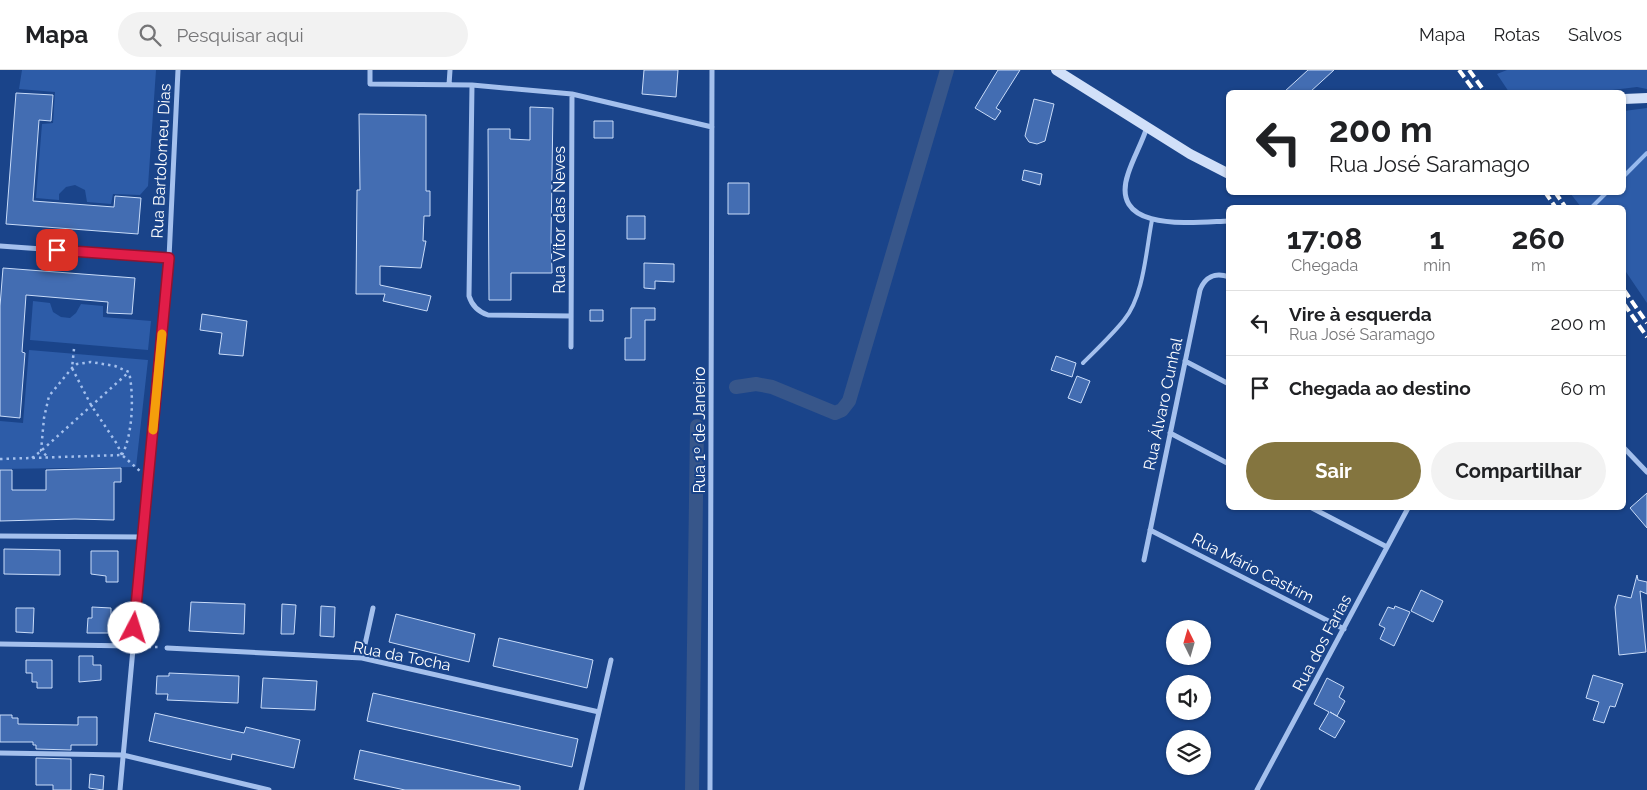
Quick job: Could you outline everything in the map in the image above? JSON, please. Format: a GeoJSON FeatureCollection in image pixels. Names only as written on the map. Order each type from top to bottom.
{"type":"FeatureCollection","features":[{"type":"Feature","properties":{"kind":"main road"},"geometry":{"type":"LineString","coordinates":[[1056,70],[1190,154],[1226,172]]}},
{"type":"Feature","properties":{"kind":"main road"},"geometry":{"type":"LineString","coordinates":[[1626,99],[1647,98]]}},
{"type":"Feature","properties":{"kind":"street","name":"Rua Bartolomeu Dias"},"geometry":{"type":"LineString","coordinates":[[120,790],[169,258],[178,70]]}},
{"type":"Feature","properties":{"kind":"street"},"geometry":{"type":"LineString","coordinates":[[370,70],[370,84],[472,85],[572,94],[712,127]]}},
{"type":"Feature","properties":{"kind":"street"},"geometry":{"type":"LineString","coordinates":[[449,85],[450,70]]}},
{"type":"Feature","properties":{"kind":"street","name":"Rua 1º de Janeiro"},"geometry":{"type":"LineString","coordinates":[[710,790],[712,70]]}},
{"type":"Feature","properties":{"kind":"street"},"geometry":{"type":"LineString","coordinates":[[472,85],[469,296],[471,302],[482,313],[488,315],[571,316]]}},
{"type":"Feature","properties":{"kind":"street","name":"Rua Vítor das Neves"},"geometry":{"type":"LineString","coordinates":[[571,347],[572,94]]}},
{"type":"Feature","properties":{"kind":"street"},"geometry":{"type":"LineString","coordinates":[[1148,126],[1127,174],[1125,188],[1128,203],[1138,214],[1152,220],[1170,222],[1226,221]]}},
{"type":"Feature","properties":{"kind":"street"},"geometry":{"type":"LineString","coordinates":[[0,246],[169,258]]}},
{"type":"Feature","properties":{"kind":"street","name":"Rua Álvaro Cunhal"},"geometry":{"type":"LineString","coordinates":[[1144,560],[1202,286],[1212,276],[1220,274],[1226,276]]}},
{"type":"Feature","properties":{"kind":"street"},"geometry":{"type":"LineString","coordinates":[[1185,361],[1226,382]]}},
{"type":"Feature","properties":{"kind":"street"},"geometry":{"type":"LineString","coordinates":[[1170,433],[1226,462]]}},
{"type":"Feature","properties":{"kind":"street"},"geometry":{"type":"LineString","coordinates":[[1626,450],[1647,472]]}},
{"type":"Feature","properties":{"kind":"street"},"geometry":{"type":"LineString","coordinates":[[1316,510],[1387,547]]}},
{"type":"Feature","properties":{"kind":"street","name":"Rua dos Farias"},"geometry":{"type":"LineString","coordinates":[[1257,790],[1407,510]]}},
{"type":"Feature","properties":{"kind":"street","name":"Rua Mário Castrim"},"geometry":{"type":"LineString","coordinates":[[1150,530],[1344,629]]}},
{"type":"Feature","properties":{"kind":"street"},"geometry":{"type":"LineString","coordinates":[[0,536],[143,537]]}},
{"type":"Feature","properties":{"kind":"street"},"geometry":{"type":"LineString","coordinates":[[362,658],[373,608]]}},
{"type":"Feature","properties":{"kind":"street"},"geometry":{"type":"LineString","coordinates":[[0,644],[133,646]]}},
{"type":"Feature","properties":{"kind":"street","name":"Rua da Tocha"},"geometry":{"type":"LineString","coordinates":[[167,648],[362,658],[599,712]]}},
{"type":"Feature","properties":{"kind":"street"},"geometry":{"type":"LineString","coordinates":[[581,790],[612,660]]}},
{"type":"Feature","properties":{"kind":"street"},"geometry":{"type":"LineString","coordinates":[[0,753],[123,755],[269,790]]}},
{"type":"Feature","properties":{"kind":"lane"},"geometry":{"type":"LineString","coordinates":[[1083,363],[1125,320],[1134,303],[1139,290],[1152,220]]}},
{"type":"Feature","properties":{"kind":"path"},"geometry":{"type":"LineString","coordinates":[[74,349],[72,368],[91,405],[117,444],[122,455],[136,469],[148,477]]}},
{"type":"Feature","properties":{"kind":"path"},"geometry":{"type":"LineString","coordinates":[[41,451],[48,396],[72,368],[77,364],[91,362],[115,366],[130,372]]}},
{"type":"Feature","properties":{"kind":"path"},"geometry":{"type":"LineString","coordinates":[[122,455],[128,444],[133,389],[130,372]]}},
{"type":"Feature","properties":{"kind":"path"},"geometry":{"type":"LineString","coordinates":[[32,458],[130,372]]}},
{"type":"Feature","properties":{"kind":"path"},"geometry":{"type":"LineString","coordinates":[[41,451],[48,458]]}},
{"type":"Feature","properties":{"kind":"path"},"geometry":{"type":"LineString","coordinates":[[0,459],[122,455]]}},
{"type":"Feature","properties":{"kind":"path"},"geometry":{"type":"LineString","coordinates":[[133,646],[167,648]]}},
{"type":"Feature","properties":{"kind":"shaded area"},"geometry":{"type":"Polygon","coordinates":[[[22,70],[156,70],[148,186],[140,195],[113,194],[111,204],[87,202],[85,190],[75,185],[66,187],[59,194],[59,200],[36,198],[42,124],[53,123],[55,92],[19,89],[22,70]]]}},
{"type":"Feature","properties":{"kind":"shaded area"},"geometry":{"type":"Polygon","coordinates":[[[1507,70],[1647,70],[1647,89],[1637,87],[1612,90],[1508,90],[1497,74],[1507,70]]]}},
{"type":"Feature","properties":{"kind":"shaded area"},"geometry":{"type":"Polygon","coordinates":[[[1647,108],[1647,303],[1626,272],[1626,205],[1579,205],[1572,195],[1626,195],[1626,111],[1647,108]]]}},
{"type":"Feature","properties":{"kind":"shaded area"},"geometry":{"type":"Polygon","coordinates":[[[33,301],[50,303],[53,312],[61,317],[70,318],[76,313],[81,304],[103,306],[103,317],[151,321],[148,350],[30,340],[33,301]]]}},
{"type":"Feature","properties":{"kind":"shaded area"},"geometry":{"type":"Polygon","coordinates":[[[29,350],[148,360],[136,467],[0,469],[0,421],[23,423],[29,350]]]}},
{"type":"Feature","properties":{"kind":"building"},"geometry":{"type":"Polygon","coordinates":[[[644,70],[678,70],[676,97],[642,94],[644,70]]]}},
{"type":"Feature","properties":{"kind":"building"},"geometry":{"type":"Polygon","coordinates":[[[998,70],[1020,70],[996,108],[1001,111],[995,120],[975,108],[998,70]]]}},
{"type":"Feature","properties":{"kind":"building"},"geometry":{"type":"Polygon","coordinates":[[[1308,70],[1334,70],[1312,90],[1286,90],[1308,70]]]}},
{"type":"Feature","properties":{"kind":"building"},"geometry":{"type":"Polygon","coordinates":[[[16,93],[53,95],[51,121],[39,120],[33,201],[114,207],[115,196],[141,198],[138,234],[6,224],[16,93]]]}},
{"type":"Feature","properties":{"kind":"building"},"geometry":{"type":"Polygon","coordinates":[[[1034,99],[1054,104],[1045,141],[1037,144],[1029,142],[1025,136],[1034,99]]]}},
{"type":"Feature","properties":{"kind":"building"},"geometry":{"type":"Polygon","coordinates":[[[530,107],[553,108],[552,273],[511,273],[511,300],[489,300],[488,129],[510,129],[510,139],[530,140],[530,107]]]}},
{"type":"Feature","properties":{"kind":"building"},"geometry":{"type":"Polygon","coordinates":[[[359,114],[426,115],[426,191],[430,191],[430,216],[424,216],[423,241],[426,241],[421,268],[380,266],[380,285],[431,296],[427,311],[383,301],[385,294],[356,294],[357,190],[360,190],[359,114]]]}},
{"type":"Feature","properties":{"kind":"building"},"geometry":{"type":"Polygon","coordinates":[[[594,121],[613,121],[613,138],[594,138],[594,121]]]}},
{"type":"Feature","properties":{"kind":"building"},"geometry":{"type":"Polygon","coordinates":[[[1024,170],[1042,174],[1040,185],[1022,180],[1024,170]]]}},
{"type":"Feature","properties":{"kind":"building"},"geometry":{"type":"Polygon","coordinates":[[[728,183],[749,183],[749,214],[728,214],[728,183]]]}},
{"type":"Feature","properties":{"kind":"building"},"geometry":{"type":"Polygon","coordinates":[[[627,216],[645,216],[645,239],[627,239],[627,216]]]}},
{"type":"Feature","properties":{"kind":"building"},"geometry":{"type":"Polygon","coordinates":[[[644,263],[674,264],[674,282],[655,281],[655,289],[644,288],[644,263]]]}},
{"type":"Feature","properties":{"kind":"building"},"geometry":{"type":"Polygon","coordinates":[[[3,268],[135,278],[132,314],[107,313],[108,302],[26,295],[22,352],[25,353],[20,418],[0,416],[0,306],[3,268]]]}},
{"type":"Feature","properties":{"kind":"building"},"geometry":{"type":"Polygon","coordinates":[[[631,308],[655,308],[655,320],[645,320],[645,360],[625,360],[625,338],[631,338],[631,308]]]}},
{"type":"Feature","properties":{"kind":"building"},"geometry":{"type":"Polygon","coordinates":[[[590,310],[603,310],[603,321],[590,321],[590,310]]]}},
{"type":"Feature","properties":{"kind":"building"},"geometry":{"type":"Polygon","coordinates":[[[202,314],[247,321],[243,356],[219,354],[222,333],[200,330],[202,314]]]}},
{"type":"Feature","properties":{"kind":"building"},"geometry":{"type":"Polygon","coordinates":[[[1056,356],[1076,363],[1072,377],[1051,370],[1056,356]]]}},
{"type":"Feature","properties":{"kind":"building"},"geometry":{"type":"Polygon","coordinates":[[[1077,376],[1090,381],[1081,403],[1068,398],[1077,376]]]}},
{"type":"Feature","properties":{"kind":"building"},"geometry":{"type":"Polygon","coordinates":[[[121,468],[121,482],[114,482],[114,520],[0,521],[0,470],[12,470],[12,490],[46,490],[46,470],[121,468]]]}},
{"type":"Feature","properties":{"kind":"building"},"geometry":{"type":"Polygon","coordinates":[[[1647,493],[1647,528],[1630,508],[1647,493]]]}},
{"type":"Feature","properties":{"kind":"building"},"geometry":{"type":"Polygon","coordinates":[[[4,549],[60,550],[60,575],[4,574],[4,549]]]}},
{"type":"Feature","properties":{"kind":"building"},"geometry":{"type":"Polygon","coordinates":[[[91,551],[118,551],[118,582],[106,582],[106,576],[91,574],[91,551]]]}},
{"type":"Feature","properties":{"kind":"building"},"geometry":{"type":"Polygon","coordinates":[[[1637,575],[1638,580],[1647,582],[1647,594],[1640,591],[1646,652],[1619,655],[1615,607],[1618,595],[1631,598],[1637,575]]]}},
{"type":"Feature","properties":{"kind":"building"},"geometry":{"type":"Polygon","coordinates":[[[1421,590],[1443,601],[1433,622],[1411,611],[1421,590]]]}},
{"type":"Feature","properties":{"kind":"building"},"geometry":{"type":"Polygon","coordinates":[[[191,602],[245,604],[244,634],[189,631],[191,602]]]}},
{"type":"Feature","properties":{"kind":"building"},"geometry":{"type":"Polygon","coordinates":[[[282,604],[296,605],[294,634],[281,634],[282,604]]]}},
{"type":"Feature","properties":{"kind":"building"},"geometry":{"type":"Polygon","coordinates":[[[321,606],[335,607],[334,637],[320,636],[321,606]]]}},
{"type":"Feature","properties":{"kind":"building"},"geometry":{"type":"Polygon","coordinates":[[[1395,606],[1410,612],[1394,646],[1380,639],[1385,628],[1379,625],[1388,607],[1394,609],[1395,606]]]}},
{"type":"Feature","properties":{"kind":"building"},"geometry":{"type":"Polygon","coordinates":[[[92,607],[111,608],[109,633],[87,633],[88,618],[92,618],[92,607]]]}},
{"type":"Feature","properties":{"kind":"building"},"geometry":{"type":"Polygon","coordinates":[[[16,608],[34,608],[33,633],[16,632],[16,608]]]}},
{"type":"Feature","properties":{"kind":"building"},"geometry":{"type":"Polygon","coordinates":[[[396,614],[475,634],[469,662],[389,642],[396,614]]]}},
{"type":"Feature","properties":{"kind":"building"},"geometry":{"type":"Polygon","coordinates":[[[499,638],[593,660],[587,688],[493,666],[499,638]]]}},
{"type":"Feature","properties":{"kind":"building"},"geometry":{"type":"Polygon","coordinates":[[[79,656],[93,656],[93,665],[101,665],[101,680],[79,682],[79,656]]]}},
{"type":"Feature","properties":{"kind":"building"},"geometry":{"type":"Polygon","coordinates":[[[26,660],[52,660],[52,688],[37,688],[37,682],[32,682],[32,673],[26,673],[26,660]]]}},
{"type":"Feature","properties":{"kind":"building"},"geometry":{"type":"Polygon","coordinates":[[[169,673],[239,676],[238,703],[167,700],[168,694],[156,694],[157,676],[169,676],[169,673]]]}},
{"type":"Feature","properties":{"kind":"building"},"geometry":{"type":"Polygon","coordinates":[[[1593,675],[1623,684],[1615,707],[1610,706],[1604,723],[1593,720],[1599,702],[1586,698],[1593,675]]]}},
{"type":"Feature","properties":{"kind":"building"},"geometry":{"type":"Polygon","coordinates":[[[263,678],[317,681],[315,710],[261,708],[263,678]]]}},
{"type":"Feature","properties":{"kind":"building"},"geometry":{"type":"Polygon","coordinates":[[[1327,678],[1344,687],[1339,697],[1345,701],[1337,716],[1330,712],[1345,721],[1335,738],[1319,729],[1329,712],[1314,704],[1327,678]]]}},
{"type":"Feature","properties":{"kind":"building"},"geometry":{"type":"Polygon","coordinates":[[[373,693],[578,739],[572,767],[367,721],[373,693]]]}},
{"type":"Feature","properties":{"kind":"building"},"geometry":{"type":"Polygon","coordinates":[[[155,713],[244,733],[246,727],[300,740],[294,768],[232,754],[231,760],[149,741],[155,713]]]}},
{"type":"Feature","properties":{"kind":"building"},"geometry":{"type":"Polygon","coordinates":[[[0,715],[12,715],[12,718],[18,718],[18,724],[78,725],[78,717],[97,717],[97,745],[71,745],[71,750],[36,749],[36,745],[33,745],[33,742],[0,742],[0,715]]]}},
{"type":"Feature","properties":{"kind":"building"},"geometry":{"type":"Polygon","coordinates":[[[360,750],[520,786],[520,790],[405,790],[354,779],[360,750]]]}},
{"type":"Feature","properties":{"kind":"building"},"geometry":{"type":"Polygon","coordinates":[[[36,758],[71,759],[71,790],[53,790],[53,785],[36,785],[36,758]]]}},
{"type":"Feature","properties":{"kind":"building"},"geometry":{"type":"Polygon","coordinates":[[[90,774],[104,776],[103,790],[89,788],[90,774]]]}},
{"type":"Feature","properties":{"kind":"waterway"},"geometry":{"type":"LineString","coordinates":[[736,387],[756,384],[772,387],[835,413],[842,410],[849,401],[947,70]]}},
{"type":"Feature","properties":{"kind":"waterway"},"geometry":{"type":"LineString","coordinates":[[1626,174],[1647,153]]}},
{"type":"Feature","properties":{"kind":"waterway"},"geometry":{"type":"LineString","coordinates":[[1594,205],[1604,195]]}},
{"type":"Feature","properties":{"kind":"waterway"},"geometry":{"type":"LineString","coordinates":[[692,790],[697,426]]}},
{"type":"Feature","properties":{"kind":"railway"},"geometry":{"type":"LineString","coordinates":[[1459,70],[1474,90]]}},
{"type":"Feature","properties":{"kind":"railway"},"geometry":{"type":"LineString","coordinates":[[1469,70],[1484,90]]}},
{"type":"Feature","properties":{"kind":"railway"},"geometry":{"type":"LineString","coordinates":[[1547,195],[1554,205]]}},
{"type":"Feature","properties":{"kind":"railway"},"geometry":{"type":"LineString","coordinates":[[1557,195],[1564,205]]}},
{"type":"Feature","properties":{"kind":"railway"},"geometry":{"type":"LineString","coordinates":[[1626,293],[1647,323]]}},
{"type":"Feature","properties":{"kind":"railway"},"geometry":{"type":"LineString","coordinates":[[1626,307],[1647,337]]}},
{"type":"Feature","properties":{"kind":"slow traffic"},"geometry":{"type":"LineString","coordinates":[[153,430],[162,334]]}},
{"type":"Feature","properties":{"kind":"route"},"geometry":{"type":"LineString","coordinates":[[57,250],[169,258],[134,628]]}}]}
